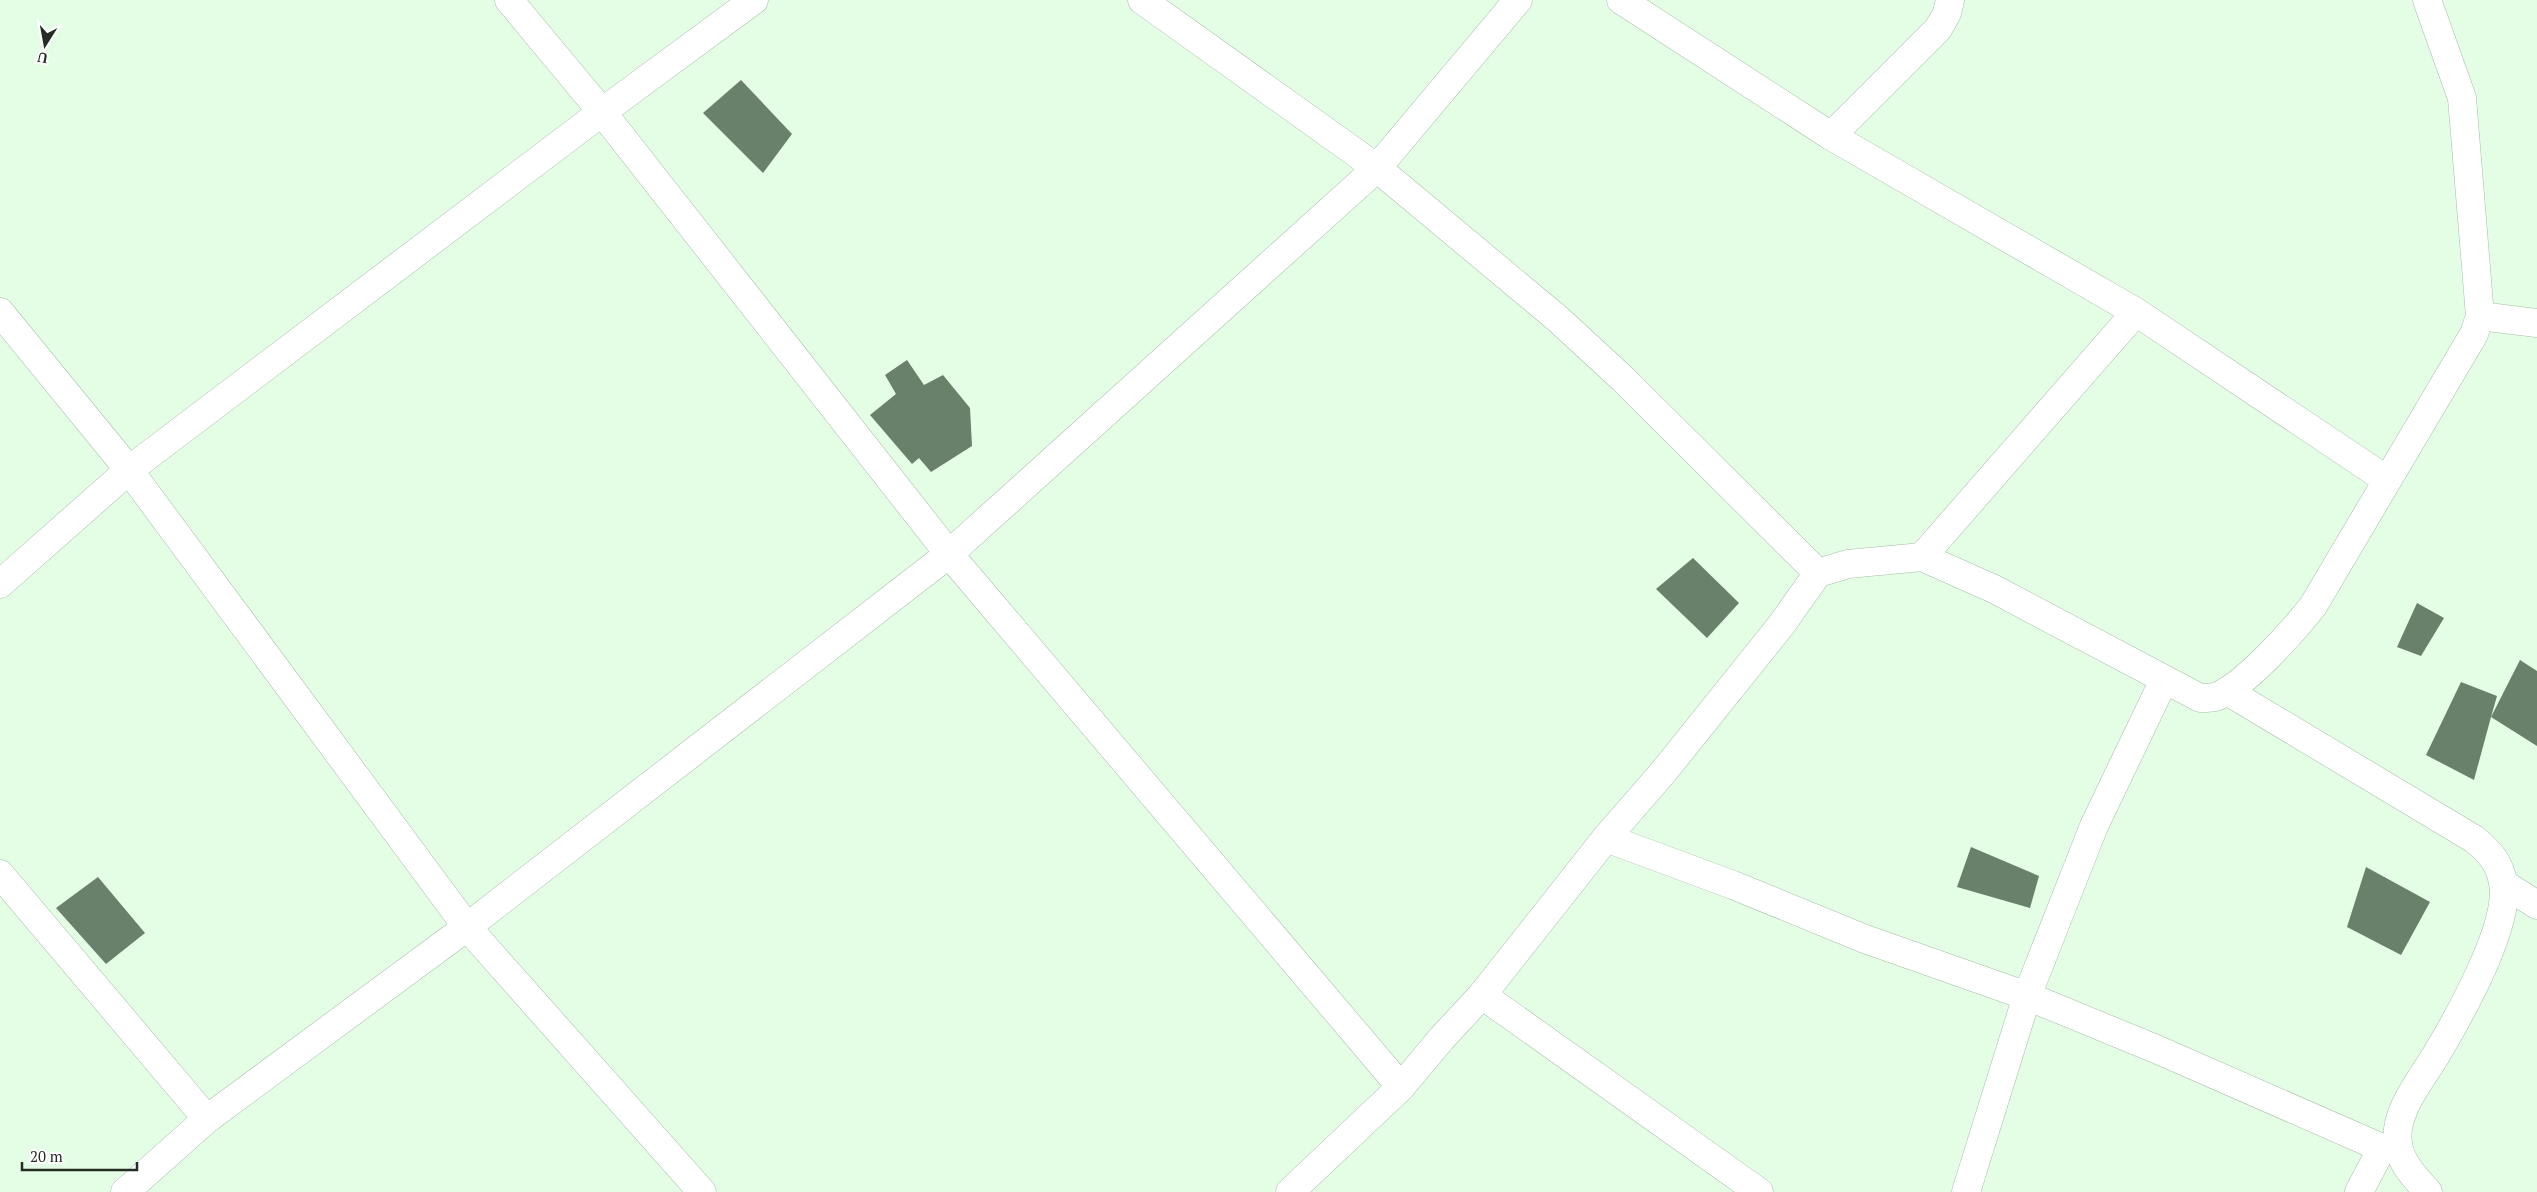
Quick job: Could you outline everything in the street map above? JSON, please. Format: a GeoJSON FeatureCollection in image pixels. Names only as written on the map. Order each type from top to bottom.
{"type":"FeatureCollection","features":[{"type":"Feature","properties":{"kind":"street"},"geometry":{"type":"LineString","coordinates":[[509,0],[602,112],[949,554],[1401,1087]]}},
{"type":"Feature","properties":{"kind":"street"},"geometry":{"type":"LineString","coordinates":[[0,584],[129,470],[602,112],[754,0]]}},
{"type":"Feature","properties":{"kind":"street"},"geometry":{"type":"LineString","coordinates":[[1142,0],[1377,168],[1572,332],[1818,573]]}},
{"type":"Feature","properties":{"kind":"street"},"geometry":{"type":"LineString","coordinates":[[125,1192],[208,1119],[467,927],[949,554],[1377,168],[1518,0]]}},
{"type":"Feature","properties":{"kind":"street"},"geometry":{"type":"LineString","coordinates":[[1621,0],[1831,136],[2136,312],[2387,480]]}},
{"type":"Feature","properties":{"kind":"street"},"geometry":{"type":"LineString","coordinates":[[1831,136],[1938,29],[1947,13],[1950,0]]}},
{"type":"Feature","properties":{"kind":"street"},"geometry":{"type":"LineString","coordinates":[[1290,1192],[1401,1087],[1442,1038],[1482,995],[1606,838],[1665,770],[1782,624],[1818,573],[1848,564],[1922,557],[1994,590],[2200,698],[2215,697],[2227,691],[2286,639],[2313,606],[2474,334],[2480,316],[2462,98],[2427,0]]}},
{"type":"Feature","properties":{"kind":"street"},"geometry":{"type":"LineString","coordinates":[[0,312],[129,470],[467,927],[702,1192]]}},
{"type":"Feature","properties":{"kind":"street"},"geometry":{"type":"LineString","coordinates":[[1922,557],[2136,312]]}},
{"type":"Feature","properties":{"kind":"street"},"geometry":{"type":"LineString","coordinates":[[2480,316],[2537,323]]}},
{"type":"Feature","properties":{"kind":"street"},"geometry":{"type":"LineString","coordinates":[[1966,1192],[2027,996],[2094,826],[2164,680]]}},
{"type":"Feature","properties":{"kind":"street"},"geometry":{"type":"LineString","coordinates":[[2227,691],[2474,840],[2488,850],[2504,884],[2502,904],[2490,946],[2460,1015],[2408,1100],[2390,1146],[2359,1192]]}},
{"type":"Feature","properties":{"kind":"street"},"geometry":{"type":"LineString","coordinates":[[1606,838],[1732,885],[1865,939],[2027,996],[2390,1146],[2428,1192]]}},
{"type":"Feature","properties":{"kind":"street"},"geometry":{"type":"LineString","coordinates":[[0,874],[208,1119]]}},
{"type":"Feature","properties":{"kind":"street"},"geometry":{"type":"LineString","coordinates":[[2504,884],[2537,905]]}},
{"type":"Feature","properties":{"kind":"street"},"geometry":{"type":"LineString","coordinates":[[1482,995],[1716,1159],[1759,1192]]}},
{"type":"Feature","properties":{"kind":"building"},"geometry":{"type":"Polygon","coordinates":[[[741,80],[792,134],[763,173],[703,113],[741,80]]]}},
{"type":"Feature","properties":{"kind":"building"},"geometry":{"type":"Polygon","coordinates":[[[907,360],[924,385],[943,375],[970,408],[972,446],[931,472],[919,458],[912,464],[870,415],[896,394],[885,375],[907,360]]]}},
{"type":"Feature","properties":{"kind":"building"},"geometry":{"type":"Polygon","coordinates":[[[1693,558],[1739,603],[1707,638],[1656,589],[1693,558]]]}},
{"type":"Feature","properties":{"kind":"building"},"geometry":{"type":"Polygon","coordinates":[[[2417,603],[2444,618],[2421,656],[2397,647],[2417,603]]]}},
{"type":"Feature","properties":{"kind":"building"},"geometry":{"type":"Polygon","coordinates":[[[2520,660],[2537,671],[2537,746],[2491,717],[2520,660]]]}},
{"type":"Feature","properties":{"kind":"building"},"geometry":{"type":"Polygon","coordinates":[[[2461,682],[2497,696],[2474,780],[2426,755],[2461,682]]]}},
{"type":"Feature","properties":{"kind":"building"},"geometry":{"type":"Polygon","coordinates":[[[1971,847],[2039,876],[2030,908],[1957,887],[1971,847]]]}},
{"type":"Feature","properties":{"kind":"building"},"geometry":{"type":"Polygon","coordinates":[[[2366,867],[2430,902],[2401,955],[2347,927],[2366,867]]]}},
{"type":"Feature","properties":{"kind":"building"},"geometry":{"type":"Polygon","coordinates":[[[98,877],[145,933],[106,964],[56,908],[98,877]]]}}]}
